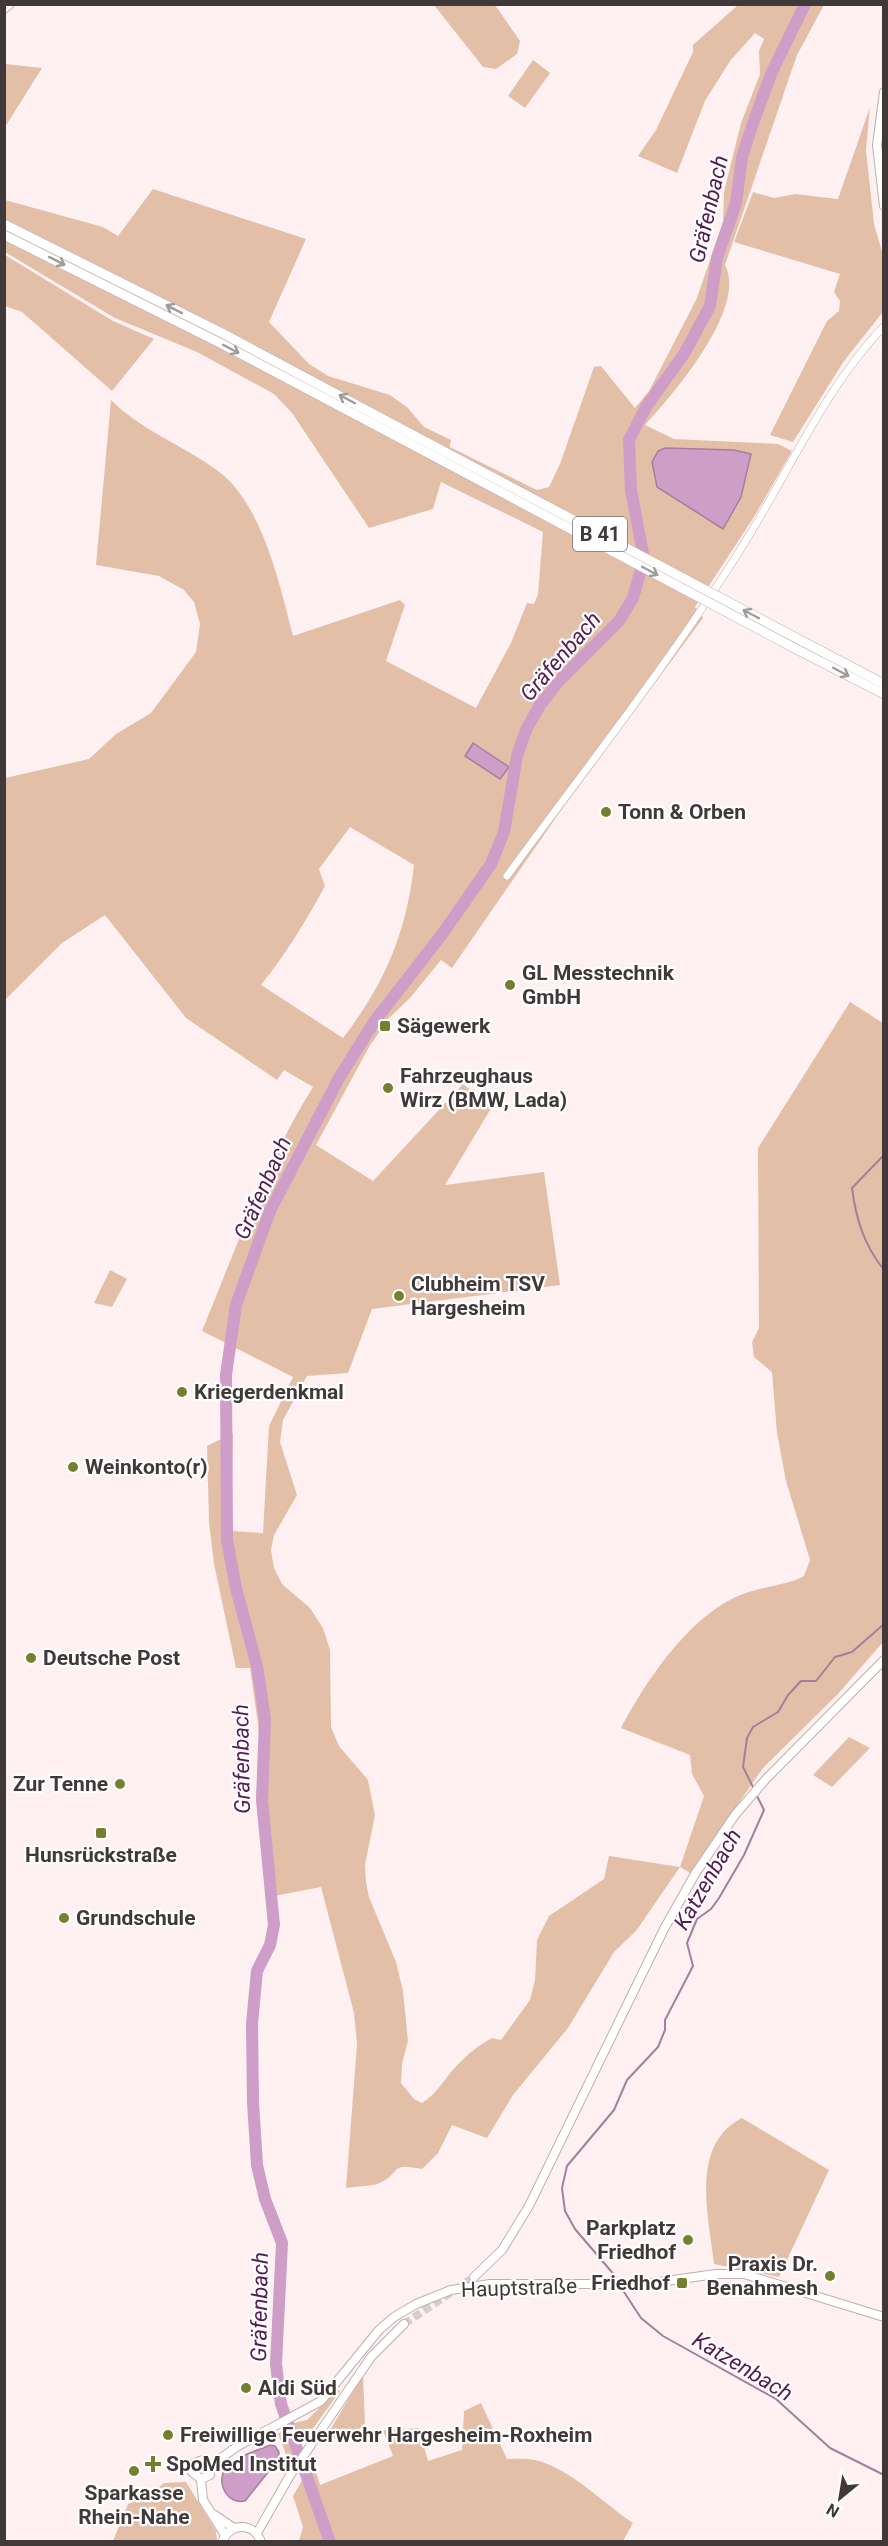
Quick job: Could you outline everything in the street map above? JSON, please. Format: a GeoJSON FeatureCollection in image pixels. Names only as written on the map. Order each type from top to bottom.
{"type":"FeatureCollection","features":[{"type":"Feature","properties":{"kind":"highway","name":"B 41"},"geometry":{"type":"LineString","coordinates":[[4,224],[224,334],[396,431],[800,646],[884,694]]}},
{"type":"Feature","properties":{"kind":"highway","name":"B 41"},"geometry":{"type":"LineString","coordinates":[[4,235],[396,431]]}},
{"type":"Feature","properties":{"kind":"highway","name":"B 41"},"geometry":{"type":"LineString","coordinates":[[800,646],[884,684]]}},
{"type":"Feature","properties":{"kind":"main road"},"geometry":{"type":"LineString","coordinates":[[4,9],[10,4]]}},
{"type":"Feature","properties":{"kind":"main road"},"geometry":{"type":"LineString","coordinates":[[884,92],[877,145],[884,206]]}},
{"type":"Feature","properties":{"kind":"main road"},"geometry":{"type":"LineString","coordinates":[[474,2277],[502,2250],[525,2214],[668,1921],[714,1844],[766,1779],[884,1660]]}},
{"type":"Feature","properties":{"kind":"main road","name":"Hauptstraße"},"geometry":{"type":"LineString","coordinates":[[211,2465],[238,2446],[321,2401],[379,2330],[394,2317],[441,2293],[470,2286],[629,2285],[711,2275],[744,2274],[884,2317]]}},
{"type":"Feature","properties":{"kind":"main road"},"geometry":{"type":"LineString","coordinates":[[247,2527],[259,2537],[275,2499],[289,2477],[371,2357],[404,2324]]}},
{"type":"Feature","properties":{"kind":"main road"},"geometry":{"type":"LineString","coordinates":[[201,2479],[210,2475],[211,2465],[203,2460],[194,2463],[192,2472],[201,2479],[203,2500],[223,2538],[234,2528],[247,2527],[275,2499]]}},
{"type":"Feature","properties":{"kind":"main road"},"geometry":{"type":"LineString","coordinates":[[209,2510],[234,2528]]}},
{"type":"Feature","properties":{"kind":"street"},"geometry":{"type":"LineString","coordinates":[[507,876],[693,620],[742,548],[822,412],[884,326]]}},
{"type":"Feature","properties":{"kind":"street"},"geometry":{"type":"LineString","coordinates":[[864,351],[884,333]]}},
{"type":"Feature","properties":{"kind":"shaded area"},"geometry":{"type":"Polygon","coordinates":[[[434,5],[495,5],[520,41],[517,54],[496,69],[483,67],[434,5]]]}},
{"type":"Feature","properties":{"kind":"shaded area"},"geometry":{"type":"Polygon","coordinates":[[[738,5],[824,5],[797,55],[725,265],[729,283],[726,304],[717,326],[689,372],[645,425],[674,439],[778,444],[792,451],[754,517],[695,607],[703,618],[557,816],[452,968],[441,960],[410,998],[389,1018],[369,1047],[316,1145],[373,1181],[463,1084],[492,1107],[445,1185],[544,1172],[560,1285],[372,1309],[348,1373],[307,1376],[283,1420],[280,1442],[297,1495],[274,1535],[271,1550],[274,1568],[282,1584],[310,1608],[323,1628],[330,1650],[331,1727],[339,1746],[368,1780],[375,1815],[365,1865],[366,1882],[369,1897],[396,1962],[403,1991],[408,2041],[402,2064],[401,2083],[414,2099],[422,2103],[427,2100],[465,2057],[492,2038],[501,2040],[530,2000],[535,1980],[537,1940],[549,1916],[604,1879],[609,1856],[680,1867],[636,1931],[614,1952],[568,2028],[513,2095],[487,2138],[452,2125],[438,2153],[422,2169],[399,2168],[380,2183],[346,2188],[357,2044],[354,2013],[321,1887],[269,1897],[256,1799],[260,1738],[250,1668],[236,1668],[214,1564],[209,1522],[207,1446],[233,1433],[231,1531],[263,1533],[269,1426],[293,1377],[202,1331],[266,1176],[313,1087],[284,1070],[277,1080],[186,1018],[105,915],[62,943],[5,1000],[5,778],[89,759],[116,734],[151,713],[196,652],[200,624],[194,602],[184,590],[159,576],[96,565],[111,400],[136,421],[191,453],[218,471],[233,485],[258,524],[267,546],[293,636],[400,600],[405,605],[386,661],[476,708],[511,643],[527,603],[534,604],[538,594],[543,532],[441,482],[433,509],[369,528],[292,413],[274,394],[197,352],[115,318],[5,252],[5,200],[103,227],[118,236],[153,189],[306,239],[269,322],[309,364],[328,376],[390,395],[408,408],[424,427],[451,440],[450,447],[537,490],[549,487],[560,464],[594,367],[601,366],[635,408],[649,391],[697,298],[723,222],[724,192],[741,123],[760,74],[759,51],[764,39],[755,33],[730,61],[705,101],[677,173],[638,156],[656,130],[693,52],[693,45],[738,5]],[[350,827],[319,869],[325,886],[318,899],[303,925],[261,985],[343,1038],[371,997],[391,957],[405,913],[414,865],[350,827]]]}},
{"type":"Feature","properties":{"kind":"shaded area"},"geometry":{"type":"Polygon","coordinates":[[[533,60],[550,73],[525,108],[508,96],[533,60]]]}},
{"type":"Feature","properties":{"kind":"shaded area"},"geometry":{"type":"Polygon","coordinates":[[[4,64],[42,68],[5,127],[4,64]]]}},
{"type":"Feature","properties":{"kind":"shaded area"},"geometry":{"type":"Polygon","coordinates":[[[870,107],[866,150],[874,224],[883,255],[883,312],[844,361],[793,442],[770,435],[827,321],[839,311],[840,301],[834,292],[840,274],[734,242],[753,192],[774,198],[795,194],[838,199],[870,107]]]}},
{"type":"Feature","properties":{"kind":"shaded area"},"geometry":{"type":"Polygon","coordinates":[[[5,255],[113,321],[154,339],[112,391],[22,312],[5,306],[5,255]]]}},
{"type":"Feature","properties":{"kind":"shaded area"},"geometry":{"type":"Polygon","coordinates":[[[665,448],[734,450],[751,454],[741,497],[723,529],[657,487],[652,462],[658,451],[665,448]]]}},
{"type":"Feature","properties":{"kind":"shaded area"},"geometry":{"type":"Polygon","coordinates":[[[473,743],[509,767],[500,779],[465,756],[473,743]]]}},
{"type":"Feature","properties":{"kind":"shaded area"},"geometry":{"type":"Polygon","coordinates":[[[850,1002],[883,1023],[883,1642],[838,1694],[763,1768],[690,1873],[680,1867],[704,1796],[692,1774],[690,1755],[621,1728],[657,1670],[688,1633],[705,1617],[743,1594],[804,1576],[810,1560],[786,1481],[777,1433],[772,1372],[754,1357],[752,1342],[759,1328],[758,1148],[850,1002]]]}},
{"type":"Feature","properties":{"kind":"shaded area"},"geometry":{"type":"Polygon","coordinates":[[[110,1270],[127,1279],[112,1307],[94,1303],[110,1270]]]}},
{"type":"Feature","properties":{"kind":"shaded area"},"geometry":{"type":"Polygon","coordinates":[[[849,1737],[870,1748],[832,1787],[813,1775],[849,1737]]]}},
{"type":"Feature","properties":{"kind":"shaded area"},"geometry":{"type":"Polygon","coordinates":[[[742,2118],[829,2170],[779,2277],[714,2264],[706,2184],[709,2164],[715,2146],[725,2130],[742,2118]]]}},
{"type":"Feature","properties":{"kind":"shaded area"},"geometry":{"type":"Polygon","coordinates":[[[363,2375],[365,2423],[351,2438],[332,2439],[330,2430],[363,2375]]]}},
{"type":"Feature","properties":{"kind":"shaded area"},"geometry":{"type":"Polygon","coordinates":[[[338,2390],[340,2391],[289,2462],[278,2434],[294,2423],[307,2420],[338,2390]]]}},
{"type":"Feature","properties":{"kind":"shaded area"},"geometry":{"type":"Polygon","coordinates":[[[481,2403],[507,2459],[535,2460],[561,2470],[573,2478],[633,2523],[623,2541],[299,2541],[303,2527],[293,2496],[313,2462],[320,2485],[393,2456],[383,2430],[419,2428],[428,2461],[462,2450],[464,2411],[481,2403]]]}},
{"type":"Feature","properties":{"kind":"shaded area"},"geometry":{"type":"Polygon","coordinates":[[[270,2445],[275,2446],[279,2452],[278,2460],[245,2501],[233,2500],[222,2486],[226,2468],[240,2457],[270,2445]]]}},
{"type":"Feature","properties":{"kind":"shaded area"},"geometry":{"type":"Polygon","coordinates":[[[186,2482],[216,2531],[217,2541],[113,2541],[128,2504],[150,2494],[164,2483],[186,2482]]]}},
{"type":"Feature","properties":{"kind":"waterway","name":"Gräfenbach"},"geometry":{"type":"LineString","coordinates":[[330,2542],[281,2404],[276,2364],[282,2243],[265,2199],[257,2165],[252,2024],[257,1971],[270,1945],[274,1925],[262,1800],[265,1719],[257,1666],[236,1588],[227,1540],[226,1375],[236,1305],[270,1211],[339,1078],[374,1022],[443,933],[491,864],[504,832],[517,756],[526,730],[540,705],[559,681],[619,621],[633,598],[644,559],[631,490],[629,440],[646,407],[684,354],[710,306],[717,258],[736,203],[742,157],[771,74],[805,4]]}},
{"type":"Feature","properties":{"kind":"waterway","name":"Katzenbach"},"geometry":{"type":"LineString","coordinates":[[884,1155],[852,1188],[862,1231],[871,1251],[884,1270]]}},
{"type":"Feature","properties":{"kind":"waterway","name":"Katzenbach"},"geometry":{"type":"LineString","coordinates":[[754,1789],[743,1767],[747,1738],[753,1727],[778,1712],[788,1695],[801,1681],[816,1681],[835,1657],[852,1652],[884,1624]]}},
{"type":"Feature","properties":{"kind":"waterway","name":"Katzenbach"},"geometry":{"type":"LineString","coordinates":[[616,2277],[575,2229],[565,2211],[562,2188],[567,2166],[614,2110],[627,2080],[658,2047],[665,2030],[665,2020],[693,1966],[687,1943],[697,1919],[711,1909],[719,1898],[744,1855],[764,1810],[756,1794]]}},
{"type":"Feature","properties":{"kind":"waterway","name":"Katzenbach"},"geometry":{"type":"LineString","coordinates":[[624,2292],[641,2318],[663,2336],[776,2399],[830,2448],[884,2475]]}},
{"type":"Feature","properties":{"kind":"tunnel"},"geometry":{"type":"LineString","coordinates":[[404,2324],[474,2277]]}},
{"type":"Feature","properties":{"kind":"place","name":"Tonn & Orben"},"geometry":{"type":"Point","coordinates":[606,812]}},
{"type":"Feature","properties":{"kind":"place","name":"GL Messtechnik GmbH"},"geometry":{"type":"Point","coordinates":[510,985]}},
{"type":"Feature","properties":{"kind":"place","name":"Sägewerk"},"geometry":{"type":"Point","coordinates":[385,1026]}},
{"type":"Feature","properties":{"kind":"place","name":"Fahrzeughaus Wirz (BMW, Lada)"},"geometry":{"type":"Point","coordinates":[388,1088]}},
{"type":"Feature","properties":{"kind":"place","name":"Clubheim TSV Hargesheim"},"geometry":{"type":"Point","coordinates":[399,1296]}},
{"type":"Feature","properties":{"kind":"place","name":"Kriegerdenkmal"},"geometry":{"type":"Point","coordinates":[182,1392]}},
{"type":"Feature","properties":{"kind":"place","name":"Weinkonto(r)"},"geometry":{"type":"Point","coordinates":[73,1467]}},
{"type":"Feature","properties":{"kind":"place","name":"Deutsche Post"},"geometry":{"type":"Point","coordinates":[31,1658]}},
{"type":"Feature","properties":{"kind":"place","name":"Zur Tenne"},"geometry":{"type":"Point","coordinates":[120,1784]}},
{"type":"Feature","properties":{"kind":"place","name":"Hunsrückstraße"},"geometry":{"type":"Point","coordinates":[101,1833]}},
{"type":"Feature","properties":{"kind":"place","name":"Grundschule"},"geometry":{"type":"Point","coordinates":[64,1918]}},
{"type":"Feature","properties":{"kind":"place","name":"Parkplatz Friedhof"},"geometry":{"type":"Point","coordinates":[688,2240]}},
{"type":"Feature","properties":{"kind":"place","name":"Praxis Dr. Benahmesh"},"geometry":{"type":"Point","coordinates":[830,2276]}},
{"type":"Feature","properties":{"kind":"place","name":"Friedhof"},"geometry":{"type":"Point","coordinates":[682,2283]}},
{"type":"Feature","properties":{"kind":"place","name":"Aldi Süd"},"geometry":{"type":"Point","coordinates":[246,2388]}},
{"type":"Feature","properties":{"kind":"place","name":"Freiwillige Feuerwehr Hargesheim-Roxheim"},"geometry":{"type":"Point","coordinates":[168,2435]}},
{"type":"Feature","properties":{"kind":"place","name":"SpoMed Institut"},"geometry":{"type":"Point","coordinates":[153,2464]}},
{"type":"Feature","properties":{"kind":"place","name":"Sparkasse Rhein-Nahe"},"geometry":{"type":"Point","coordinates":[134,2471]}}]}
